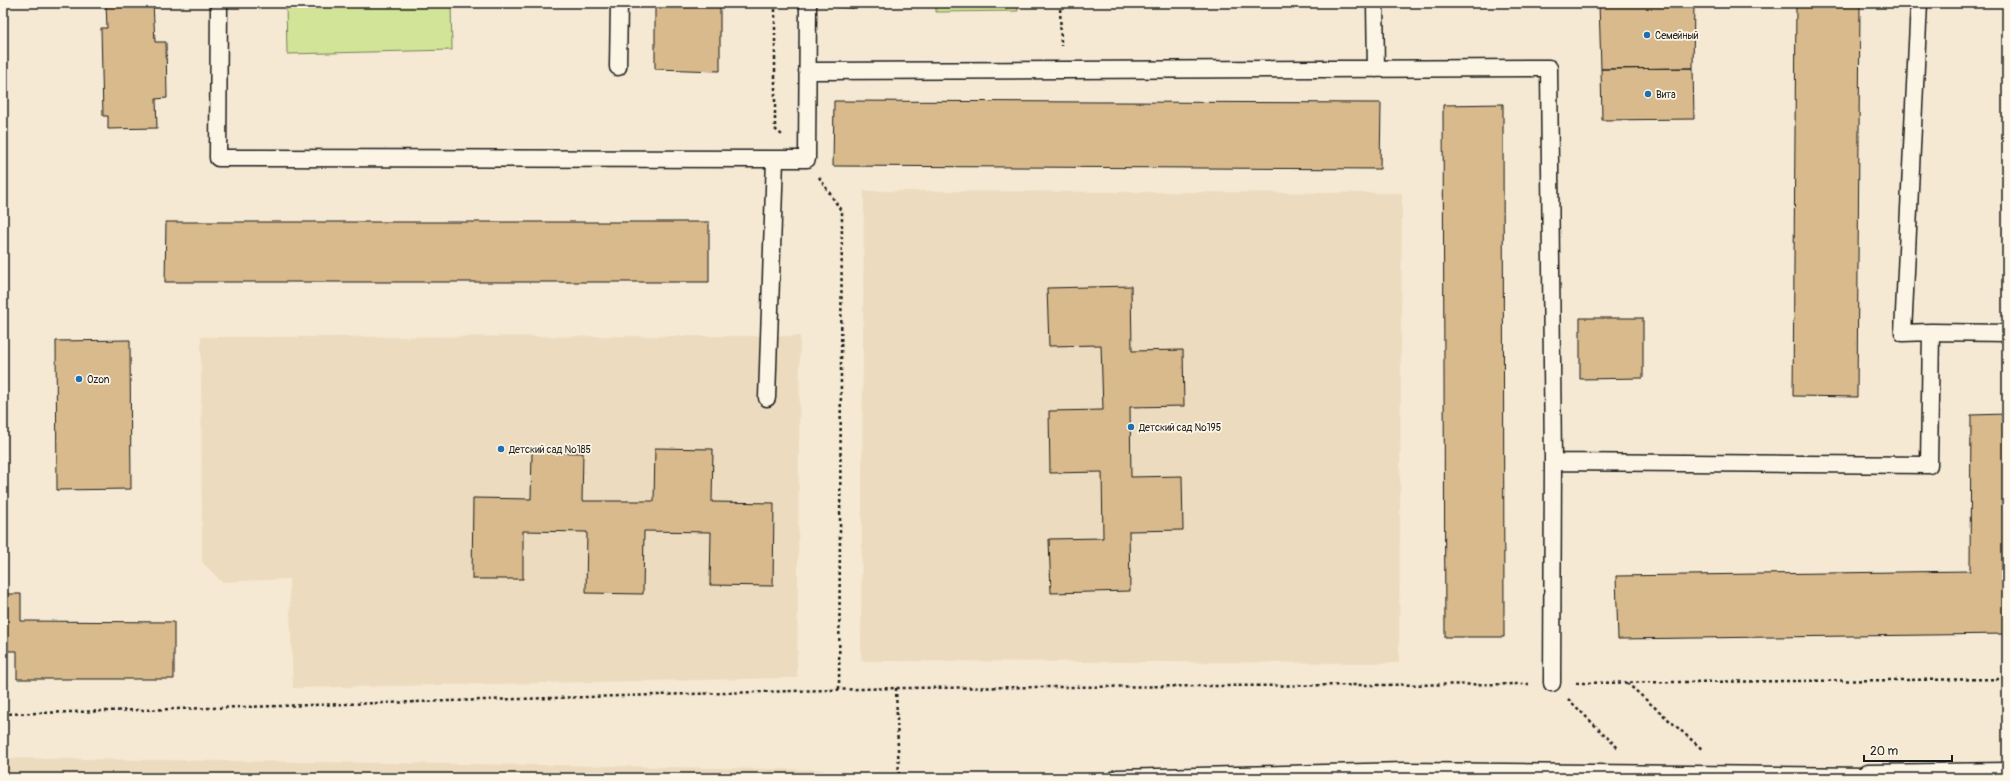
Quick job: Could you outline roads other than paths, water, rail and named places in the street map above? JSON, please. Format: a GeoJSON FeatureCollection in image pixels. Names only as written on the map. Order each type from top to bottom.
{"type":"FeatureCollection","features":[{"type":"Feature","properties":{"kind":"street"},"geometry":{"type":"LineString","coordinates":[[1868,777],[2007,774]]}},
{"type":"Feature","properties":{"kind":"lane"},"geometry":{"type":"LineString","coordinates":[[219,3],[218,158],[775,159],[806,159],[808,3]]}},
{"type":"Feature","properties":{"kind":"lane"},"geometry":{"type":"LineString","coordinates":[[618,67],[619,3]]}},
{"type":"Feature","properties":{"kind":"lane"},"geometry":{"type":"LineString","coordinates":[[1375,3],[1376,68]]}},
{"type":"Feature","properties":{"kind":"lane"},"geometry":{"type":"LineString","coordinates":[[1919,3],[1903,333],[2007,333]]}},
{"type":"Feature","properties":{"kind":"lane"},"geometry":{"type":"LineString","coordinates":[[806,71],[1549,68],[1553,462],[1552,684]]}},
{"type":"Feature","properties":{"kind":"lane"},"geometry":{"type":"LineString","coordinates":[[767,398],[775,159]]}},
{"type":"Feature","properties":{"kind":"lane"},"geometry":{"type":"LineString","coordinates":[[1553,462],[1929,465],[1931,332]]}},
{"type":"Feature","properties":{"kind":"lane"},"geometry":{"type":"LineString","coordinates":[[1117,778],[1642,772],[1732,776],[1868,777]]}},
{"type":"Feature","properties":{"kind":"place","name":"Семейный"},"geometry":{"type":"Point","coordinates":[1647,35]}},
{"type":"Feature","properties":{"kind":"place","name":"Вита"},"geometry":{"type":"Point","coordinates":[1648,94]}},
{"type":"Feature","properties":{"kind":"place","name":"Ozon"},"geometry":{"type":"Point","coordinates":[79,379]}},
{"type":"Feature","properties":{"kind":"place","name":"Детский сад №195"},"geometry":{"type":"Point","coordinates":[1131,427]}},
{"type":"Feature","properties":{"kind":"place","name":"Детский сад №185"},"geometry":{"type":"Point","coordinates":[501,449]}}]}
